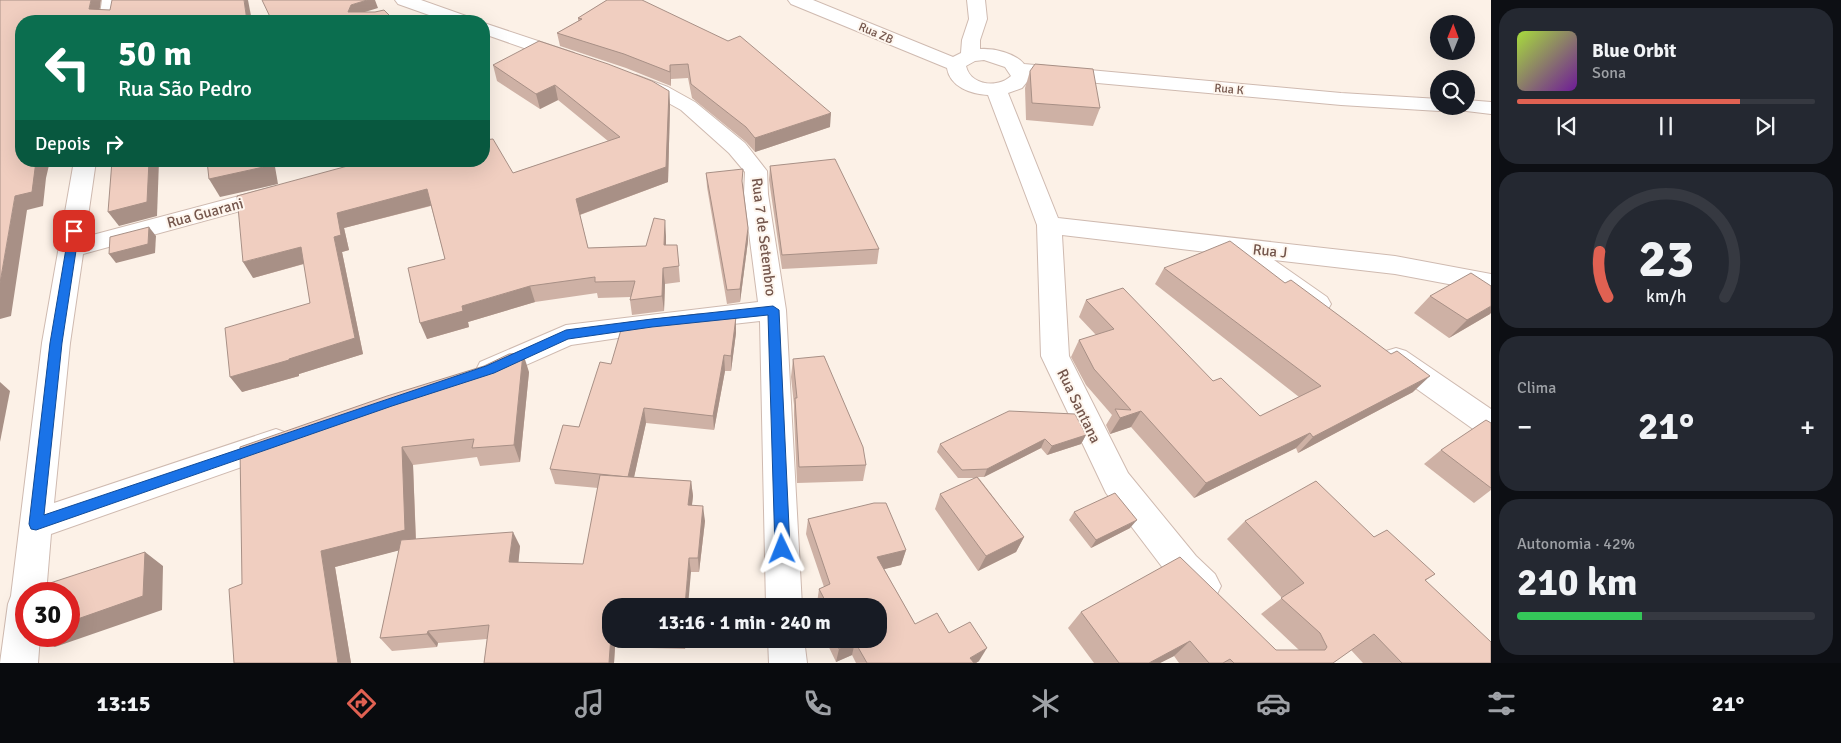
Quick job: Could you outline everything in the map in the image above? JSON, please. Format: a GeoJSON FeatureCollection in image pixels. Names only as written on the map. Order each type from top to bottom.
{"type":"FeatureCollection","features":[{"type":"Feature","properties":{"kind":"street"},"geometry":{"type":"LineString","coordinates":[[109,15],[111,0]]}},
{"type":"Feature","properties":{"kind":"street","name":"Rua ZB"},"geometry":{"type":"LineString","coordinates":[[797,0],[963,60]]}},
{"type":"Feature","properties":{"kind":"street"},"geometry":{"type":"LineString","coordinates":[[963,60],[984,54],[999,57],[1012,62],[1020,70],[1022,77],[1017,83],[1008,88],[996,90],[982,89],[960,79],[955,72],[963,60],[978,19],[976,0]]}},
{"type":"Feature","properties":{"kind":"street"},"geometry":{"type":"LineString","coordinates":[[388,13],[409,2],[446,15]]}},
{"type":"Feature","properties":{"kind":"street"},"geometry":{"type":"LineString","coordinates":[[490,30],[582,62]]}},
{"type":"Feature","properties":{"kind":"street","name":"Rua K"},"geometry":{"type":"LineString","coordinates":[[1020,70],[1341,99],[1430,104]]}},
{"type":"Feature","properties":{"kind":"street","name":"Rua 7 de Setembro"},"geometry":{"type":"LineString","coordinates":[[618,74],[661,91],[688,106],[738,148],[756,171],[756,194],[773,310],[784,598]]}},
{"type":"Feature","properties":{"kind":"street","name":"Rua Santana"},"geometry":{"type":"LineString","coordinates":[[996,90],[1049,225],[1055,356],[1117,483],[1184,568],[1220,602]]}},
{"type":"Feature","properties":{"kind":"street"},"geometry":{"type":"LineString","coordinates":[[1475,107],[1491,108]]}},
{"type":"Feature","properties":{"kind":"street"},"geometry":{"type":"LineString","coordinates":[[29,582],[56,343],[84,167]]}},
{"type":"Feature","properties":{"kind":"street","name":"Rua Guarani"},"geometry":{"type":"LineString","coordinates":[[71,249],[297,188]]}},
{"type":"Feature","properties":{"kind":"street","name":"Rua J"},"geometry":{"type":"LineString","coordinates":[[1049,225],[1395,265],[1491,283]]}},
{"type":"Feature","properties":{"kind":"street"},"geometry":{"type":"LineString","coordinates":[[1238,248],[1336,316]]}},
{"type":"Feature","properties":{"kind":"street"},"geometry":{"type":"LineString","coordinates":[[463,379],[490,370],[566,335],[652,323],[773,310]]}},
{"type":"Feature","properties":{"kind":"street"},"geometry":{"type":"LineString","coordinates":[[1377,345],[1491,425]]}},
{"type":"Feature","properties":{"kind":"street"},"geometry":{"type":"LineString","coordinates":[[36,524],[297,434]]}},
{"type":"Feature","properties":{"kind":"street"},"geometry":{"type":"LineString","coordinates":[[19,663],[21,647]]}},
{"type":"Feature","properties":{"kind":"street"},"geometry":{"type":"LineString","coordinates":[[787,648],[788,663]]}},
{"type":"Feature","properties":{"kind":"building"},"geometry":{"type":"Polygon","coordinates":[[[0,0],[91,0],[89,9],[110,10],[112,0],[244,0],[246,15],[15,15],[15,167],[35,167],[32,192],[15,196],[0,283],[0,0]]]}},
{"type":"Feature","properties":{"kind":"building"},"geometry":{"type":"Polygon","coordinates":[[[262,0],[367,0],[351,5],[348,12],[384,10],[389,15],[269,15],[262,0]]]}},
{"type":"Feature","properties":{"kind":"building"},"geometry":{"type":"Polygon","coordinates":[[[607,0],[642,0],[728,41],[740,36],[831,113],[755,138],[746,127],[691,84],[688,64],[670,65],[670,72],[624,54],[557,33],[582,19],[578,18],[607,0]]]}},
{"type":"Feature","properties":{"kind":"building"},"geometry":{"type":"Polygon","coordinates":[[[539,41],[608,64],[652,81],[669,91],[666,167],[576,199],[588,248],[646,246],[654,218],[665,220],[664,245],[677,245],[679,266],[663,268],[662,296],[630,300],[635,281],[595,282],[595,277],[530,286],[462,306],[463,311],[420,323],[408,268],[445,259],[427,189],[337,213],[341,235],[334,237],[355,338],[230,377],[225,328],[310,303],[301,247],[243,262],[237,196],[344,167],[490,167],[490,139],[493,139],[513,173],[620,137],[555,85],[536,94],[493,65],[539,41]]]}},
{"type":"Feature","properties":{"kind":"building"},"geometry":{"type":"Polygon","coordinates":[[[1035,64],[1093,69],[1100,108],[1032,103],[1030,71],[1035,64]]]}},
{"type":"Feature","properties":{"kind":"building"},"geometry":{"type":"Polygon","coordinates":[[[835,159],[879,249],[782,255],[770,166],[835,159]]]}},
{"type":"Feature","properties":{"kind":"building"},"geometry":{"type":"Polygon","coordinates":[[[112,167],[149,167],[147,202],[108,212],[112,167]]]}},
{"type":"Feature","properties":{"kind":"building"},"geometry":{"type":"Polygon","coordinates":[[[208,167],[263,167],[209,179],[208,167]]]}},
{"type":"Feature","properties":{"kind":"building"},"geometry":{"type":"Polygon","coordinates":[[[743,169],[742,181],[748,228],[740,289],[727,290],[706,173],[743,169]]]}},
{"type":"Feature","properties":{"kind":"building"},"geometry":{"type":"Polygon","coordinates":[[[149,227],[148,244],[109,254],[110,237],[149,227]]]}},
{"type":"Feature","properties":{"kind":"building"},"geometry":{"type":"Polygon","coordinates":[[[1230,241],[1285,283],[1291,280],[1391,354],[1397,351],[1430,376],[1313,437],[1310,433],[1206,483],[1141,411],[1120,418],[1115,409],[1131,410],[1094,369],[1079,340],[1114,329],[1086,300],[1123,288],[1213,381],[1221,378],[1260,416],[1321,386],[1164,268],[1230,241]]]}},
{"type":"Feature","properties":{"kind":"building"},"geometry":{"type":"Polygon","coordinates":[[[1471,273],[1491,286],[1491,306],[1467,320],[1430,296],[1471,273]]]}},
{"type":"Feature","properties":{"kind":"building"},"geometry":{"type":"Polygon","coordinates":[[[698,314],[736,317],[731,356],[724,355],[713,416],[644,408],[628,477],[550,469],[563,425],[579,427],[600,362],[611,364],[623,323],[698,314]]]}},
{"type":"Feature","properties":{"kind":"building"},"geometry":{"type":"Polygon","coordinates":[[[523,353],[514,445],[472,448],[474,439],[402,447],[405,530],[321,551],[338,663],[234,663],[229,589],[242,584],[240,447],[387,396],[484,366],[509,354],[523,353]]]}},
{"type":"Feature","properties":{"kind":"building"},"geometry":{"type":"Polygon","coordinates":[[[824,356],[863,447],[866,465],[799,467],[795,398],[797,398],[793,359],[824,356]]]}},
{"type":"Feature","properties":{"kind":"building"},"geometry":{"type":"Polygon","coordinates":[[[1009,411],[1075,414],[1086,435],[1052,446],[1045,439],[987,469],[962,470],[940,444],[1009,411]]]}},
{"type":"Feature","properties":{"kind":"building"},"geometry":{"type":"Polygon","coordinates":[[[1486,420],[1491,423],[1491,488],[1441,450],[1486,420]]]}},
{"type":"Feature","properties":{"kind":"building"},"geometry":{"type":"Polygon","coordinates":[[[600,475],[691,481],[688,505],[703,506],[698,558],[689,558],[686,598],[602,598],[602,648],[610,648],[609,663],[484,663],[489,625],[428,631],[427,634],[380,638],[401,540],[513,532],[509,562],[583,564],[600,475]]]}},
{"type":"Feature","properties":{"kind":"building"},"geometry":{"type":"Polygon","coordinates":[[[977,477],[1024,537],[986,556],[940,494],[977,477]]]}},
{"type":"Feature","properties":{"kind":"building"},"geometry":{"type":"Polygon","coordinates":[[[1316,481],[1374,537],[1387,530],[1435,574],[1425,580],[1491,642],[1491,663],[1402,663],[1374,634],[1333,663],[1234,663],[1230,659],[1223,663],[1209,663],[1190,641],[1149,663],[1119,663],[1081,612],[1180,557],[1276,650],[1325,650],[1327,647],[1320,633],[1281,598],[1304,583],[1245,521],[1316,481]]]}},
{"type":"Feature","properties":{"kind":"building"},"geometry":{"type":"Polygon","coordinates":[[[1115,493],[1137,520],[1096,540],[1074,512],[1115,493]]]}},
{"type":"Feature","properties":{"kind":"building"},"geometry":{"type":"Polygon","coordinates":[[[874,503],[886,503],[906,550],[877,557],[915,624],[937,613],[949,633],[970,622],[987,648],[970,658],[974,663],[867,663],[858,648],[887,648],[887,598],[824,598],[819,589],[830,584],[808,519],[874,503]]]}},
{"type":"Feature","properties":{"kind":"building"},"geometry":{"type":"Polygon","coordinates":[[[145,552],[143,596],[80,618],[80,582],[53,582],[145,552]]]}},
{"type":"Feature","properties":{"kind":"route"},"geometry":{"type":"LineString","coordinates":[[74,231],[56,343],[36,524],[390,402],[490,370],[566,335],[652,323],[773,310],[778,397],[782,549]]}}]}
